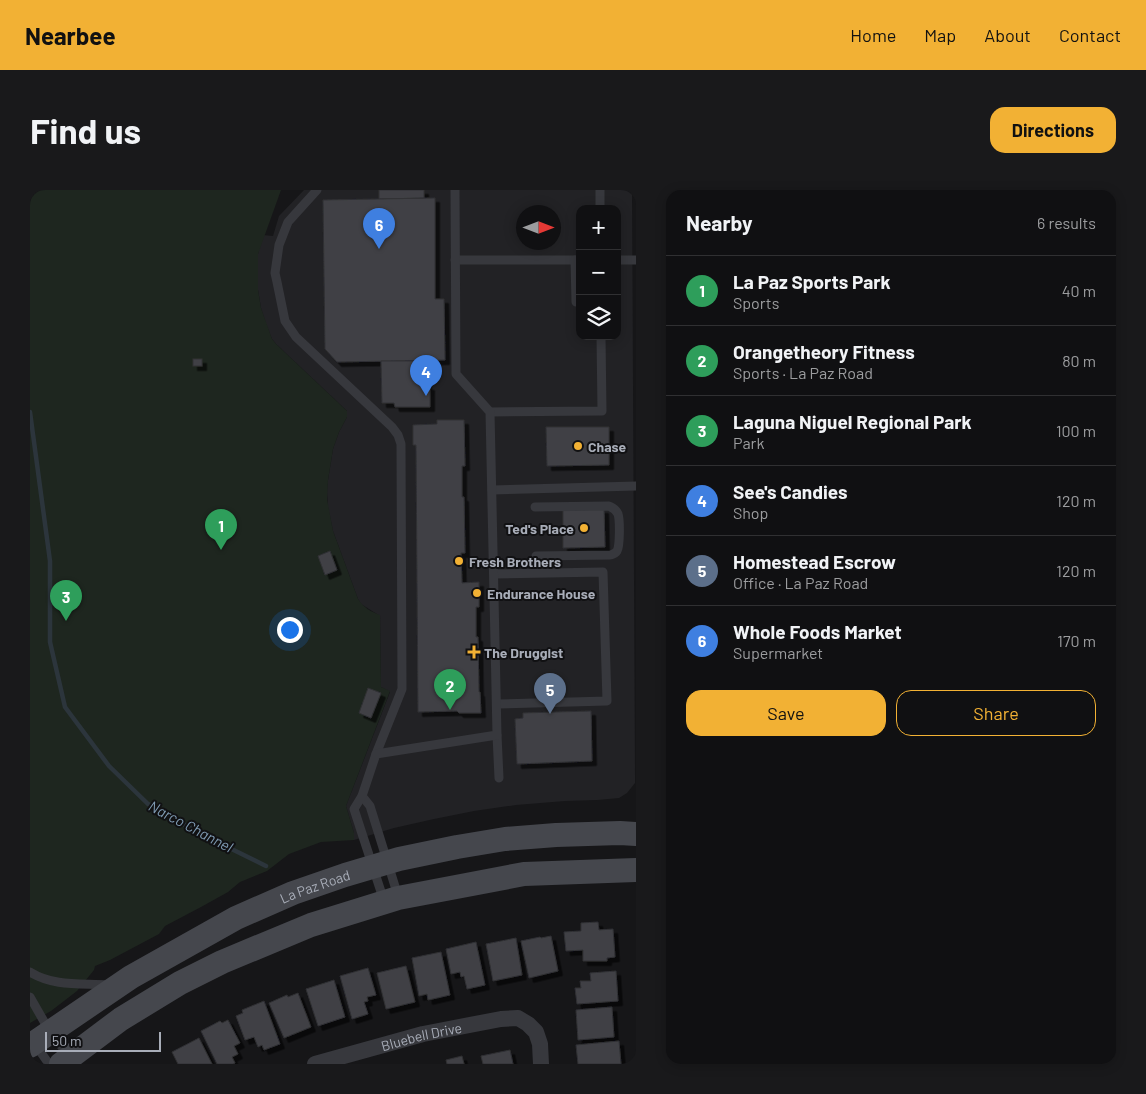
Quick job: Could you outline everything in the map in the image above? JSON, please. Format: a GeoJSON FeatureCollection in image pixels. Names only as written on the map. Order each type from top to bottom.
{"type":"FeatureCollection","features":[{"type":"Feature","properties":{"kind":"main road","name":"La Paz Road"},"geometry":{"type":"LineString","coordinates":[[36,1040],[130,977],[236,918],[293,893],[380,864],[457,847],[506,839],[556,835],[636,834]]}},
{"type":"Feature","properties":{"kind":"main road"},"geometry":{"type":"LineString","coordinates":[[60,1062],[121,1019],[180,983],[222,962],[311,925],[391,900],[524,874],[636,870]]}},
{"type":"Feature","properties":{"kind":"street","name":"Bluebell Drive"},"geometry":{"type":"LineString","coordinates":[[315,1064],[423,1034],[501,1019],[518,1018],[536,1032],[540,1044],[541,1064]]}},
{"type":"Feature","properties":{"kind":"lane"},"geometry":{"type":"LineString","coordinates":[[317,190],[288,222],[279,246],[275,273],[285,321],[296,337],[392,427],[398,435],[401,444],[402,689],[376,754],[362,796],[354,809],[380,864],[391,900]]}},
{"type":"Feature","properties":{"kind":"lane"},"geometry":{"type":"LineString","coordinates":[[455,190],[456,374],[490,412],[499,778]]}},
{"type":"Feature","properties":{"kind":"lane"},"geometry":{"type":"LineString","coordinates":[[600,190],[600,205]]}},
{"type":"Feature","properties":{"kind":"lane"},"geometry":{"type":"LineString","coordinates":[[456,260],[576,260]]}},
{"type":"Feature","properties":{"kind":"lane"},"geometry":{"type":"LineString","coordinates":[[621,260],[636,260]]}},
{"type":"Feature","properties":{"kind":"lane"},"geometry":{"type":"LineString","coordinates":[[490,412],[602,411],[601,340]]}},
{"type":"Feature","properties":{"kind":"lane"},"geometry":{"type":"LineString","coordinates":[[492,490],[636,486]]}},
{"type":"Feature","properties":{"kind":"lane"},"geometry":{"type":"LineString","coordinates":[[535,507],[609,506],[614,508],[619,515],[619,545],[614,554],[536,556]]}},
{"type":"Feature","properties":{"kind":"lane"},"geometry":{"type":"LineString","coordinates":[[494,574],[603,572],[607,701],[497,704]]}},
{"type":"Feature","properties":{"kind":"lane"},"geometry":{"type":"LineString","coordinates":[[376,754],[498,735]]}},
{"type":"Feature","properties":{"kind":"lane"},"geometry":{"type":"LineString","coordinates":[[362,796],[370,806],[380,864],[391,900]]}},
{"type":"Feature","properties":{"kind":"lane"},"geometry":{"type":"LineString","coordinates":[[30,972],[38,977],[60,983],[117,986]]}},
{"type":"Feature","properties":{"kind":"lane"},"geometry":{"type":"LineString","coordinates":[[30,997],[36,1040],[60,1062]]}},
{"type":"Feature","properties":{"kind":"lane"},"geometry":{"type":"LineString","coordinates":[[36,1040],[60,1062]]}},
{"type":"Feature","properties":{"kind":"shaded area"},"geometry":{"type":"Polygon","coordinates":[[[30,190],[281,190],[258,254],[258,290],[261,308],[272,339],[276,344],[347,411],[347,417],[333,449],[327,499],[333,531],[358,599],[368,609],[380,615],[381,687],[390,691],[346,806],[354,833],[354,840],[321,842],[289,854],[267,871],[240,882],[228,892],[165,926],[159,934],[95,966],[94,970],[77,991],[51,1011],[30,1023],[30,190]]]}},
{"type":"Feature","properties":{"kind":"shaded area"},"geometry":{"type":"Polygon","coordinates":[[[304,190],[632,190],[635,783],[627,793],[619,798],[516,805],[474,811],[394,828],[354,840],[354,833],[346,806],[390,692],[381,687],[380,616],[361,604],[358,599],[333,531],[328,507],[328,480],[333,449],[347,417],[347,411],[276,344],[272,339],[261,308],[258,290],[258,254],[262,235],[273,236],[279,216],[304,190]]]}},
{"type":"Feature","properties":{"kind":"building"},"geometry":{"type":"Polygon","coordinates":[[[379,190],[424,190],[424,198],[379,199],[379,190]]]}},
{"type":"Feature","properties":{"kind":"building"},"geometry":{"type":"Polygon","coordinates":[[[435,198],[435,299],[444,299],[445,360],[337,362],[325,349],[323,200],[435,198]]]}},
{"type":"Feature","properties":{"kind":"building"},"geometry":{"type":"Polygon","coordinates":[[[193,359],[202,359],[202,366],[193,366],[193,359]]]}},
{"type":"Feature","properties":{"kind":"building"},"geometry":{"type":"Polygon","coordinates":[[[381,361],[426,361],[427,386],[430,386],[430,407],[395,407],[394,403],[382,403],[381,361]]]}},
{"type":"Feature","properties":{"kind":"building"},"geometry":{"type":"Polygon","coordinates":[[[437,420],[464,420],[465,466],[462,466],[462,497],[464,497],[465,553],[461,553],[462,583],[479,582],[479,607],[476,607],[476,637],[478,637],[481,713],[459,713],[457,711],[418,712],[416,445],[413,445],[413,425],[437,424],[437,420]]]}},
{"type":"Feature","properties":{"kind":"building","name":"Chase"},"geometry":{"type":"Polygon","coordinates":[[[546,427],[609,427],[609,465],[547,466],[546,427]]]}},
{"type":"Feature","properties":{"kind":"building","name":"Ted's Place"},"geometry":{"type":"Polygon","coordinates":[[[563,509],[604,509],[605,547],[563,548],[563,509]]]}},
{"type":"Feature","properties":{"kind":"building"},"geometry":{"type":"Polygon","coordinates":[[[330,551],[337,570],[325,575],[318,556],[330,551]]]}},
{"type":"Feature","properties":{"kind":"building"},"geometry":{"type":"Polygon","coordinates":[[[368,688],[381,693],[371,718],[359,713],[368,688]]]}},
{"type":"Feature","properties":{"kind":"building"},"geometry":{"type":"Polygon","coordinates":[[[591,711],[592,761],[517,764],[515,719],[523,718],[523,713],[591,711]]]}},
{"type":"Feature","properties":{"kind":"building"},"geometry":{"type":"Polygon","coordinates":[[[598,922],[599,930],[613,929],[615,957],[607,958],[607,961],[583,961],[583,950],[566,951],[564,932],[581,931],[581,923],[598,922]]]}},
{"type":"Feature","properties":{"kind":"building"},"geometry":{"type":"Polygon","coordinates":[[[551,936],[558,971],[529,978],[521,941],[551,936]]]}},
{"type":"Feature","properties":{"kind":"building"},"geometry":{"type":"Polygon","coordinates":[[[516,938],[522,975],[493,981],[486,944],[516,938]]]}},
{"type":"Feature","properties":{"kind":"building"},"geometry":{"type":"Polygon","coordinates":[[[476,942],[485,985],[467,989],[464,976],[461,977],[460,972],[451,974],[446,949],[476,942]]]}},
{"type":"Feature","properties":{"kind":"building"},"geometry":{"type":"Polygon","coordinates":[[[441,952],[450,995],[428,1000],[427,994],[419,996],[412,958],[441,952]]]}},
{"type":"Feature","properties":{"kind":"building"},"geometry":{"type":"Polygon","coordinates":[[[406,966],[415,1002],[386,1009],[377,973],[406,966]]]}},
{"type":"Feature","properties":{"kind":"building"},"geometry":{"type":"Polygon","coordinates":[[[368,968],[376,995],[367,997],[368,1001],[364,1002],[368,1014],[352,1019],[340,976],[368,968]]]}},
{"type":"Feature","properties":{"kind":"building"},"geometry":{"type":"Polygon","coordinates":[[[616,971],[618,1001],[577,1004],[575,988],[581,988],[580,981],[591,981],[590,973],[616,971]]]}},
{"type":"Feature","properties":{"kind":"building"},"geometry":{"type":"Polygon","coordinates":[[[334,980],[345,1017],[318,1026],[306,989],[334,980]]]}},
{"type":"Feature","properties":{"kind":"building"},"geometry":{"type":"Polygon","coordinates":[[[298,993],[311,1027],[284,1038],[269,1003],[287,995],[288,997],[298,993]]]}},
{"type":"Feature","properties":{"kind":"building"},"geometry":{"type":"Polygon","coordinates":[[[264,1001],[280,1044],[264,1050],[262,1045],[258,1047],[254,1037],[245,1040],[236,1016],[243,1013],[242,1010],[264,1001]]]}},
{"type":"Feature","properties":{"kind":"building"},"geometry":{"type":"Polygon","coordinates":[[[612,1007],[614,1037],[578,1040],[576,1010],[612,1007]]]}},
{"type":"Feature","properties":{"kind":"building"},"geometry":{"type":"Polygon","coordinates":[[[228,1020],[240,1043],[234,1046],[238,1054],[232,1057],[235,1063],[233,1064],[217,1064],[201,1031],[220,1021],[222,1023],[228,1020]]]}},
{"type":"Feature","properties":{"kind":"building"},"geometry":{"type":"Polygon","coordinates":[[[199,1038],[212,1064],[178,1064],[172,1052],[199,1038]]]}},
{"type":"Feature","properties":{"kind":"building"},"geometry":{"type":"Polygon","coordinates":[[[619,1041],[621,1064],[578,1064],[576,1045],[619,1041]]]}},
{"type":"Feature","properties":{"kind":"building"},"geometry":{"type":"Polygon","coordinates":[[[510,1050],[513,1064],[483,1064],[481,1056],[510,1050]]]}},
{"type":"Feature","properties":{"kind":"building"},"geometry":{"type":"Polygon","coordinates":[[[462,1056],[464,1064],[447,1064],[446,1060],[462,1056]]]}},
{"type":"Feature","properties":{"kind":"waterway","name":"Narco Channel"},"geometry":{"type":"LineString","coordinates":[[30,412],[50,561],[50,642],[65,707],[109,766],[148,804],[199,833],[266,866]]}},
{"type":"Feature","properties":{"kind":"place","name":"Whole Foods Market"},"geometry":{"type":"Point","coordinates":[379,249]}},
{"type":"Feature","properties":{"kind":"place","name":"See's Candies"},"geometry":{"type":"Point","coordinates":[426,396]}},
{"type":"Feature","properties":{"kind":"place","name":"Chase"},"geometry":{"type":"Point","coordinates":[578,446]}},
{"type":"Feature","properties":{"kind":"place","name":"Ted's Place"},"geometry":{"type":"Point","coordinates":[584,528]}},
{"type":"Feature","properties":{"kind":"place","name":"La Paz Sports Park"},"geometry":{"type":"Point","coordinates":[221,550]}},
{"type":"Feature","properties":{"kind":"place","name":"Fresh Brothers"},"geometry":{"type":"Point","coordinates":[459,561]}},
{"type":"Feature","properties":{"kind":"place","name":"Endurance House"},"geometry":{"type":"Point","coordinates":[477,593]}},
{"type":"Feature","properties":{"kind":"place","name":"Laguna Niguel Regional Park"},"geometry":{"type":"Point","coordinates":[66,621]}},
{"type":"Feature","properties":{"kind":"place","name":"The Druggist"},"geometry":{"type":"Point","coordinates":[474,652]}},
{"type":"Feature","properties":{"kind":"place","name":"Orangetheory Fitness"},"geometry":{"type":"Point","coordinates":[450,710]}},
{"type":"Feature","properties":{"kind":"place","name":"Homestead Escrow"},"geometry":{"type":"Point","coordinates":[550,714]}}]}
